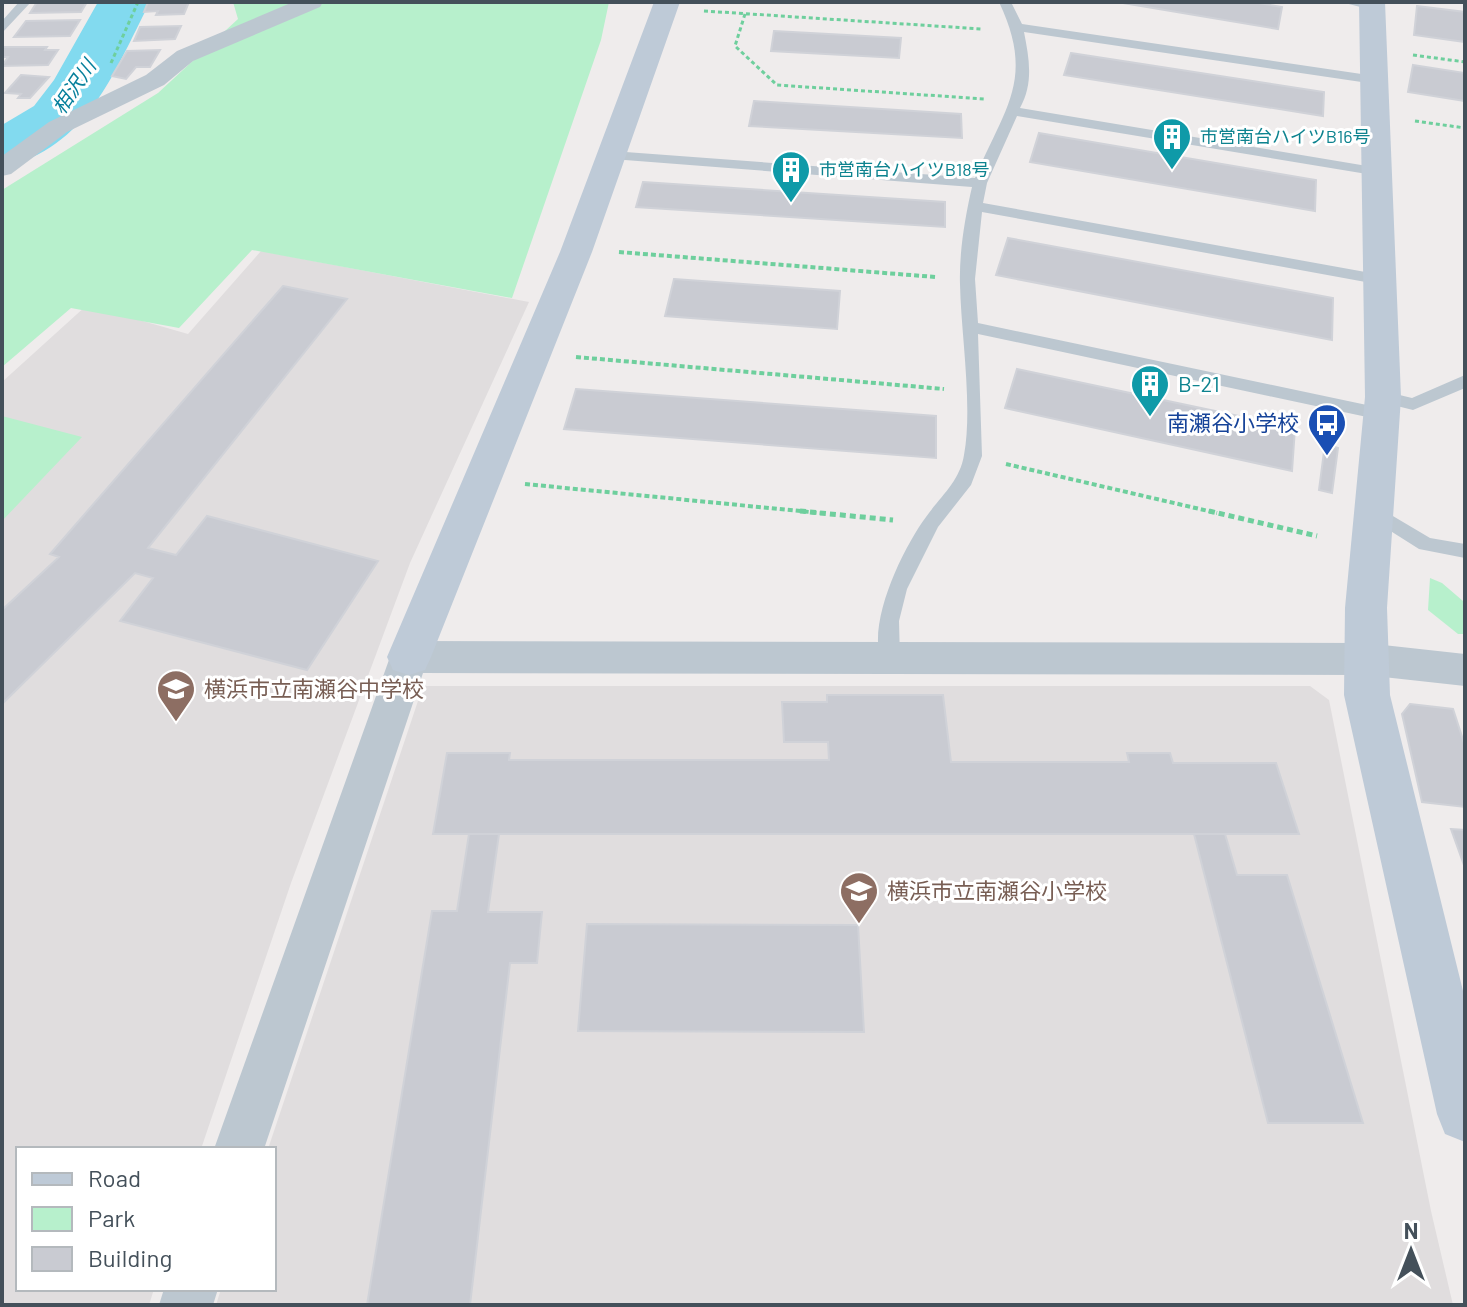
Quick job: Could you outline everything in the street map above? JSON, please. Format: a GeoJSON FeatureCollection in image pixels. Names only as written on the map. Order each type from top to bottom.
{"type":"FeatureCollection","features":[{"type":"Feature","properties":{"kind":"street"},"geometry":{"type":"LineString","coordinates":[[2,168],[58,127],[155,80],[185,56],[312,2]]}},
{"type":"Feature","properties":{"kind":"street"},"geometry":{"type":"LineString","coordinates":[[1364,3],[1375,80],[1382,280],[1382,406],[1376,513],[1366,608],[1367,695],[1465,1114]]}},
{"type":"Feature","properties":{"kind":"street"},"geometry":{"type":"LineString","coordinates":[[240,1147],[409,657],[535,355],[612,155],[683,6]]}},
{"type":"Feature","properties":{"kind":"street"},"geometry":{"type":"LineString","coordinates":[[409,657],[1365,659],[1465,670]]}},
{"type":"Feature","properties":{"kind":"lane"},"geometry":{"type":"LineString","coordinates":[[2,29],[25,2]]}},
{"type":"Feature","properties":{"kind":"lane"},"geometry":{"type":"LineString","coordinates":[[890,659],[889,621],[897,589],[931,523],[962,485],[973,456],[974,392],[967,279],[975,206],[980,183],[1015,106],[1024,63],[1017,27],[1005,2]]}},
{"type":"Feature","properties":{"kind":"lane"},"geometry":{"type":"LineString","coordinates":[[1017,27],[1375,80]]}},
{"type":"Feature","properties":{"kind":"lane"},"geometry":{"type":"LineString","coordinates":[[1015,106],[1379,172]]}},
{"type":"Feature","properties":{"kind":"lane"},"geometry":{"type":"LineString","coordinates":[[612,155],[980,183]]}},
{"type":"Feature","properties":{"kind":"lane"},"geometry":{"type":"LineString","coordinates":[[975,206],[1382,280]]}},
{"type":"Feature","properties":{"kind":"lane"},"geometry":{"type":"LineString","coordinates":[[971,327],[1382,406],[1413,404],[1465,381]]}},
{"type":"Feature","properties":{"kind":"lane"},"geometry":{"type":"LineString","coordinates":[[1376,513],[1426,544],[1465,551]]}},
{"type":"Feature","properties":{"kind":"path"},"geometry":{"type":"LineString","coordinates":[[683,6],[745,14],[1000,30],[1017,27]]}},
{"type":"Feature","properties":{"kind":"path"},"geometry":{"type":"LineString","coordinates":[[745,14],[735,46],[777,85],[1015,106]]}},
{"type":"Feature","properties":{"kind":"path"},"geometry":{"type":"LineString","coordinates":[[1410,55],[1465,62]]}},
{"type":"Feature","properties":{"kind":"path"},"geometry":{"type":"LineString","coordinates":[[1402,119],[1465,128]]}},
{"type":"Feature","properties":{"kind":"path"},"geometry":{"type":"LineString","coordinates":[[618,252],[967,279]]}},
{"type":"Feature","properties":{"kind":"path"},"geometry":{"type":"LineString","coordinates":[[572,357],[974,392]]}},
{"type":"Feature","properties":{"kind":"path"},"geometry":{"type":"LineString","coordinates":[[973,456],[1317,536]]}},
{"type":"Feature","properties":{"kind":"path"},"geometry":{"type":"LineString","coordinates":[[512,482],[931,523]]}},
{"type":"Feature","properties":{"kind":"shaded area","name":"横浜市立南瀬谷中学校"},"geometry":{"type":"Polygon","coordinates":[[[261,251],[529,302],[410,563],[291,883],[202,1147],[16,1147],[16,1291],[153,1291],[149,1305],[2,1305],[2,382],[87,305],[188,334],[261,251]]]}},
{"type":"Feature","properties":{"kind":"shaded area","name":"横浜市立南瀬谷小学校"},"geometry":{"type":"Polygon","coordinates":[[[423,686],[1310,686],[1329,700],[1431,1211],[1453,1305],[216,1305],[220,1291],[276,1291],[276,1147],[269,1147],[423,686]]]}},
{"type":"Feature","properties":{"kind":"green space"},"geometry":{"type":"Polygon","coordinates":[[[233,2],[609,2],[601,40],[512,298],[252,250],[179,328],[71,308],[2,367],[2,190],[158,93],[238,19],[233,2]]]}},
{"type":"Feature","properties":{"kind":"green space"},"geometry":{"type":"Polygon","coordinates":[[[2,416],[82,437],[2,521],[2,416]]]}},
{"type":"Feature","properties":{"kind":"green space"},"geometry":{"type":"Polygon","coordinates":[[[1430,578],[1442,583],[1463,601],[1465,634],[1458,634],[1428,610],[1430,578]]]}},
{"type":"Feature","properties":{"kind":"building"},"geometry":{"type":"Polygon","coordinates":[[[37,2],[87,2],[81,12],[30,13],[37,2]]]}},
{"type":"Feature","properties":{"kind":"building"},"geometry":{"type":"Polygon","coordinates":[[[148,2],[189,2],[184,14],[156,15],[158,11],[144,12],[148,2]]]}},
{"type":"Feature","properties":{"kind":"building"},"geometry":{"type":"Polygon","coordinates":[[[1117,2],[1253,2],[1282,7],[1278,29],[1117,2]]]}},
{"type":"Feature","properties":{"kind":"building"},"geometry":{"type":"Polygon","coordinates":[[[1417,6],[1465,12],[1465,42],[1414,35],[1417,6]]]}},
{"type":"Feature","properties":{"kind":"building"},"geometry":{"type":"Polygon","coordinates":[[[80,20],[70,36],[14,37],[26,21],[80,20]]]}},
{"type":"Feature","properties":{"kind":"building"},"geometry":{"type":"Polygon","coordinates":[[[181,26],[175,39],[134,41],[140,27],[181,26]]]}},
{"type":"Feature","properties":{"kind":"building"},"geometry":{"type":"Polygon","coordinates":[[[774,31],[901,38],[899,58],[771,51],[774,31]]]}},
{"type":"Feature","properties":{"kind":"building"},"geometry":{"type":"Polygon","coordinates":[[[3,47],[47,47],[45,50],[58,50],[48,65],[2,66],[8,57],[2,57],[3,47]]]}},
{"type":"Feature","properties":{"kind":"building"},"geometry":{"type":"Polygon","coordinates":[[[160,50],[150,67],[136,67],[126,79],[112,76],[127,51],[160,50]]]}},
{"type":"Feature","properties":{"kind":"building"},"geometry":{"type":"Polygon","coordinates":[[[1071,53],[1324,92],[1323,116],[1064,75],[1071,53]]]}},
{"type":"Feature","properties":{"kind":"building"},"geometry":{"type":"Polygon","coordinates":[[[1413,65],[1465,73],[1465,101],[1408,92],[1413,65]]]}},
{"type":"Feature","properties":{"kind":"building"},"geometry":{"type":"Polygon","coordinates":[[[21,75],[49,77],[30,98],[5,93],[21,75]]]}},
{"type":"Feature","properties":{"kind":"building"},"geometry":{"type":"Polygon","coordinates":[[[754,101],[961,114],[962,138],[749,126],[754,101]]]}},
{"type":"Feature","properties":{"kind":"building","name":"市営南台ハイツB16号"},"geometry":{"type":"Polygon","coordinates":[[[1039,133],[1316,180],[1315,211],[1030,162],[1039,133]]]}},
{"type":"Feature","properties":{"kind":"building","name":"市営南台ハイツB18号"},"geometry":{"type":"Polygon","coordinates":[[[643,182],[945,202],[945,227],[636,207],[643,182]]]}},
{"type":"Feature","properties":{"kind":"building"},"geometry":{"type":"Polygon","coordinates":[[[1008,238],[1333,298],[1332,340],[996,275],[1008,238]]]}},
{"type":"Feature","properties":{"kind":"building"},"geometry":{"type":"Polygon","coordinates":[[[674,279],[840,291],[837,329],[665,316],[674,279]]]}},
{"type":"Feature","properties":{"kind":"building"},"geometry":{"type":"Polygon","coordinates":[[[283,286],[347,299],[148,548],[176,555],[207,516],[378,561],[307,670],[120,621],[153,578],[135,573],[2,704],[2,610],[59,557],[50,554],[283,286]]]}},
{"type":"Feature","properties":{"kind":"building","name":"B-21"},"geometry":{"type":"Polygon","coordinates":[[[1017,369],[1295,428],[1292,471],[1005,408],[1017,369]]]}},
{"type":"Feature","properties":{"kind":"building"},"geometry":{"type":"Polygon","coordinates":[[[576,389],[936,416],[936,458],[564,429],[576,389]]]}},
{"type":"Feature","properties":{"kind":"building"},"geometry":{"type":"Polygon","coordinates":[[[1325,444],[1338,448],[1332,493],[1319,490],[1325,444]]]}},
{"type":"Feature","properties":{"kind":"building"},"geometry":{"type":"Polygon","coordinates":[[[827,695],[943,695],[951,762],[1129,762],[1127,753],[1170,753],[1173,763],[1276,763],[1299,834],[433,834],[447,753],[510,753],[509,760],[829,760],[828,742],[784,742],[782,702],[827,702],[827,695]]]}},
{"type":"Feature","properties":{"kind":"building"},"geometry":{"type":"Polygon","coordinates":[[[1410,704],[1453,709],[1465,746],[1465,807],[1422,802],[1402,714],[1410,704]]]}},
{"type":"Feature","properties":{"kind":"building"},"geometry":{"type":"Polygon","coordinates":[[[1451,829],[1465,830],[1465,868],[1451,829]]]}},
{"type":"Feature","properties":{"kind":"building"},"geometry":{"type":"Polygon","coordinates":[[[469,834],[499,834],[488,912],[542,912],[537,963],[510,963],[470,1305],[367,1305],[432,911],[457,911],[469,834]]]}},
{"type":"Feature","properties":{"kind":"building"},"geometry":{"type":"Polygon","coordinates":[[[1194,834],[1225,834],[1237,875],[1287,875],[1363,1123],[1268,1123],[1194,834]]]}},
{"type":"Feature","properties":{"kind":"building"},"geometry":{"type":"Polygon","coordinates":[[[587,924],[858,925],[864,1032],[578,1031],[587,924]]]}},
{"type":"Feature","properties":{"kind":"waterway","name":"相沢川"},"geometry":{"type":"LineString","coordinates":[[2,150],[55,118],[80,84],[124,2]]}},
{"type":"Feature","properties":{"kind":"place","name":"市営南台ハイツB16号"},"geometry":{"type":"Point","coordinates":[1172,171]}},
{"type":"Feature","properties":{"kind":"place","name":"市営南台ハイツB18号"},"geometry":{"type":"Point","coordinates":[791,204]}},
{"type":"Feature","properties":{"kind":"place","name":"B-21"},"geometry":{"type":"Point","coordinates":[1150,418]}},
{"type":"Feature","properties":{"kind":"place","name":"南瀬谷小学校"},"geometry":{"type":"Point","coordinates":[1327,457]}},
{"type":"Feature","properties":{"kind":"place","name":"横浜市立南瀬谷中学校"},"geometry":{"type":"Point","coordinates":[176,723]}},
{"type":"Feature","properties":{"kind":"place","name":"横浜市立南瀬谷小学校"},"geometry":{"type":"Point","coordinates":[859,925]}}]}
